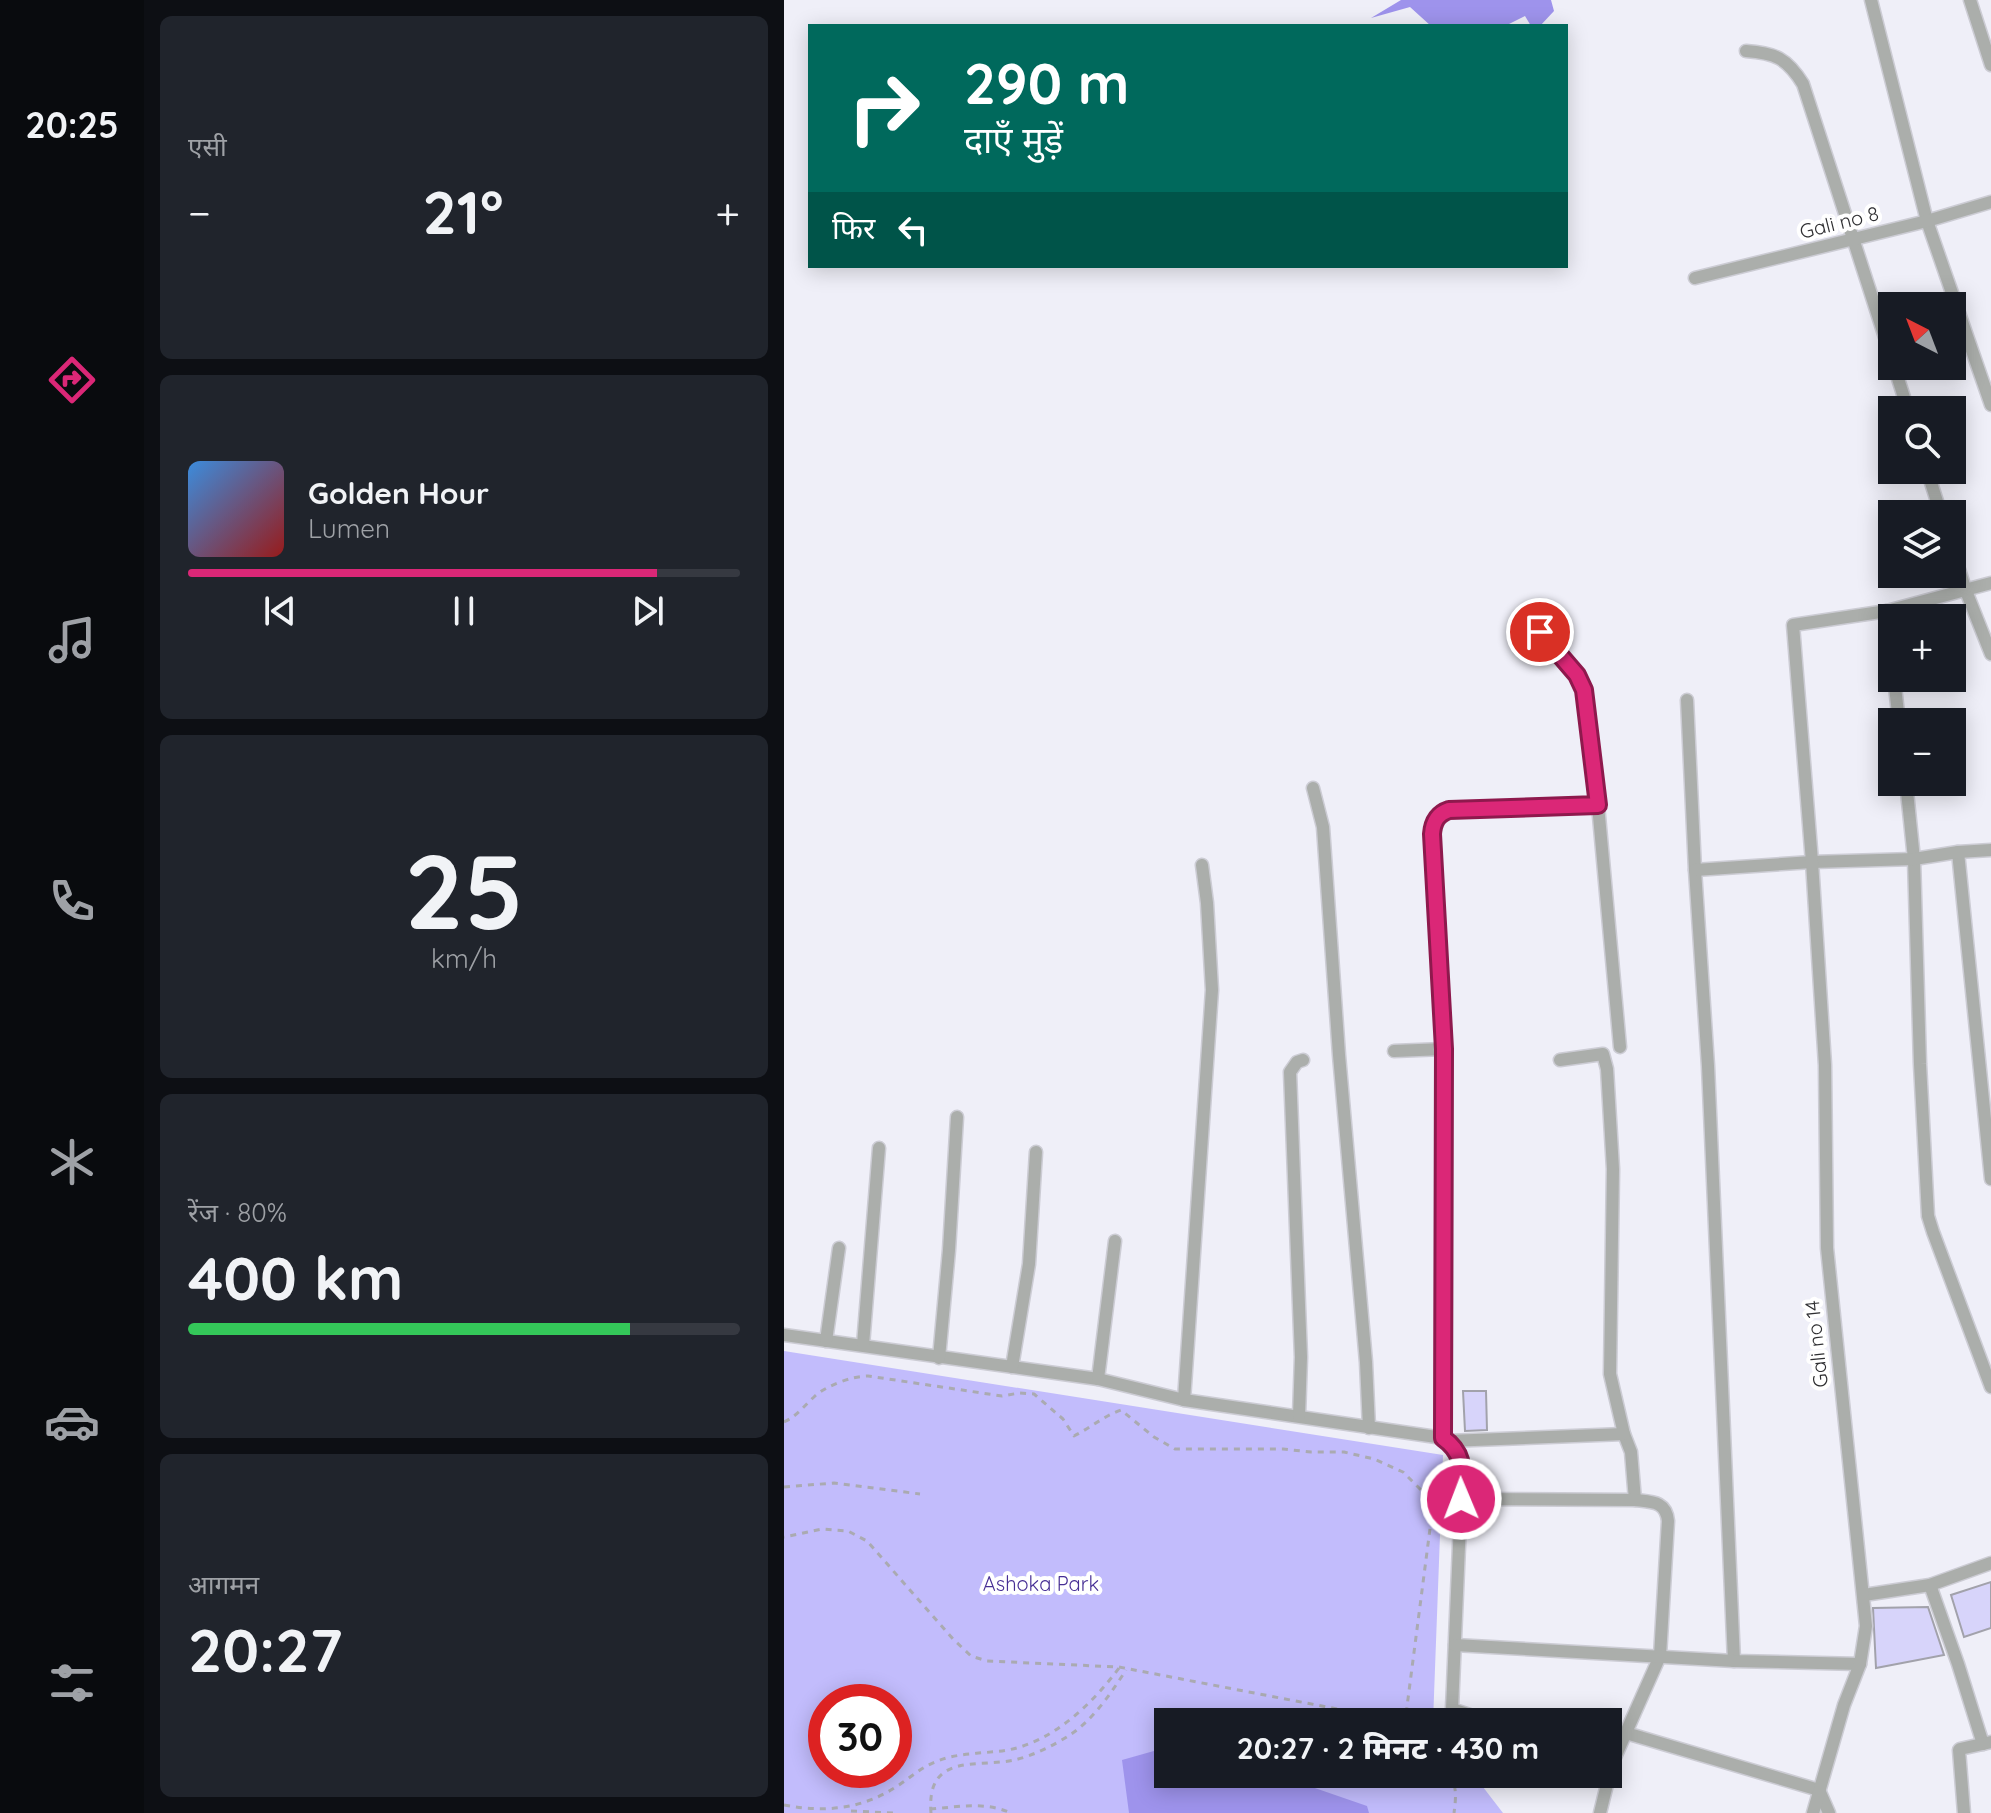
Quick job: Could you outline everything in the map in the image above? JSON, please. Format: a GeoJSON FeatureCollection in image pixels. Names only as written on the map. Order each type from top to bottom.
{"type":"FeatureCollection","features":[{"type":"Feature","properties":{"kind":"street"},"geometry":{"type":"LineString","coordinates":[[1871,0],[1927,221],[1991,405]]}},
{"type":"Feature","properties":{"kind":"street"},"geometry":{"type":"LineString","coordinates":[[1970,0],[1991,65]]}},
{"type":"Feature","properties":{"kind":"street"},"geometry":{"type":"LineString","coordinates":[[1746,51],[1773,55],[1791,66],[1803,84],[1878,314]]}},
{"type":"Feature","properties":{"kind":"street","name":"Gali no 8"},"geometry":{"type":"LineString","coordinates":[[1695,278],[1927,221],[1991,202]]}},
{"type":"Feature","properties":{"kind":"street"},"geometry":{"type":"LineString","coordinates":[[1915,604],[1991,583]]}},
{"type":"Feature","properties":{"kind":"street"},"geometry":{"type":"LineString","coordinates":[[1965,588],[1991,654]]}},
{"type":"Feature","properties":{"kind":"street","name":"Gali no 14"},"geometry":{"type":"LineString","coordinates":[[1813,1813],[1844,1705],[1860,1664],[1866,1626],[1827,1248],[1825,1065],[1793,625],[1878,612]]}},
{"type":"Feature","properties":{"kind":"street"},"geometry":{"type":"LineString","coordinates":[[1540,632],[1577,675],[1584,690],[1620,1047]]}},
{"type":"Feature","properties":{"kind":"street"},"geometry":{"type":"LineString","coordinates":[[1687,700],[1709,1082],[1734,1661]]}},
{"type":"Feature","properties":{"kind":"street"},"geometry":{"type":"LineString","coordinates":[[1313,788],[1323,827],[1369,1428]]}},
{"type":"Feature","properties":{"kind":"street"},"geometry":{"type":"LineString","coordinates":[[1907,796],[1914,859],[1928,1216],[1991,1387]]}},
{"type":"Feature","properties":{"kind":"street"},"geometry":{"type":"LineString","coordinates":[[1445,1440],[1444,1049],[1433,826],[1442,813],[1449,810],[1598,805]]}},
{"type":"Feature","properties":{"kind":"street"},"geometry":{"type":"LineString","coordinates":[[1695,870],[1914,859],[1991,850]]}},
{"type":"Feature","properties":{"kind":"street"},"geometry":{"type":"LineString","coordinates":[[1958,852],[1991,1179]]}},
{"type":"Feature","properties":{"kind":"street"},"geometry":{"type":"LineString","coordinates":[[1184,1400],[1212,990],[1202,865]]}},
{"type":"Feature","properties":{"kind":"street"},"geometry":{"type":"LineString","coordinates":[[1394,1051],[1444,1049]]}},
{"type":"Feature","properties":{"kind":"street"},"geometry":{"type":"LineString","coordinates":[[1560,1060],[1603,1054],[1607,1069],[1613,1169],[1610,1374],[1631,1452],[1635,1500]]}},
{"type":"Feature","properties":{"kind":"street"},"geometry":{"type":"LineString","coordinates":[[1299,1416],[1301,1357],[1290,1072],[1297,1062],[1303,1060]]}},
{"type":"Feature","properties":{"kind":"street"},"geometry":{"type":"LineString","coordinates":[[939,1358],[957,1117]]}},
{"type":"Feature","properties":{"kind":"street"},"geometry":{"type":"LineString","coordinates":[[863,1345],[879,1148]]}},
{"type":"Feature","properties":{"kind":"street"},"geometry":{"type":"LineString","coordinates":[[1012,1367],[1029,1264],[1036,1152]]}},
{"type":"Feature","properties":{"kind":"street"},"geometry":{"type":"LineString","coordinates":[[1098,1379],[1115,1241]]}},
{"type":"Feature","properties":{"kind":"street"},"geometry":{"type":"LineString","coordinates":[[826,1341],[839,1248]]}},
{"type":"Feature","properties":{"kind":"street"},"geometry":{"type":"LineString","coordinates":[[784,1335],[1098,1379],[1184,1400],[1445,1440],[1624,1434]]}},
{"type":"Feature","properties":{"kind":"street"},"geometry":{"type":"LineString","coordinates":[[1445,1440],[1460,1456],[1452,1708]]}},
{"type":"Feature","properties":{"kind":"street"},"geometry":{"type":"LineString","coordinates":[[1461,1499],[1635,1500],[1659,1503],[1666,1510],[1660,1656],[1622,1740]]}},
{"type":"Feature","properties":{"kind":"street"},"geometry":{"type":"LineString","coordinates":[[1864,1595],[1930,1585],[1991,1563]]}},
{"type":"Feature","properties":{"kind":"street"},"geometry":{"type":"LineString","coordinates":[[1930,1585],[1987,1743],[1959,1750],[1964,1813]]}},
{"type":"Feature","properties":{"kind":"street"},"geometry":{"type":"LineString","coordinates":[[1455,1645],[1734,1661],[1860,1664]]}},
{"type":"Feature","properties":{"kind":"street"},"geometry":{"type":"LineString","coordinates":[[1626,1733],[1819,1790],[1829,1813]]}},
{"type":"Feature","properties":{"kind":"street"},"geometry":{"type":"LineString","coordinates":[[1600,1813],[1605,1788]]}},
{"type":"Feature","properties":{"kind":"path"},"geometry":{"type":"LineString","coordinates":[[784,1422],[815,1395],[842,1381],[861,1376],[1002,1396],[1034,1394],[1063,1419],[1074,1436],[1107,1415],[1121,1410],[1154,1437],[1175,1449],[1344,1452],[1374,1459],[1403,1472],[1427,1496],[1431,1521],[1405,1722],[1119,1667],[987,1661],[971,1656],[953,1639],[867,1541],[848,1531],[822,1529],[784,1537]]}},
{"type":"Feature","properties":{"kind":"path"},"geometry":{"type":"LineString","coordinates":[[784,1487],[834,1483],[920,1494]]}},
{"type":"Feature","properties":{"kind":"path"},"geometry":{"type":"LineString","coordinates":[[847,1811],[885,1793],[935,1762],[969,1753],[1019,1747],[1057,1729],[1096,1697],[1119,1667]]}},
{"type":"Feature","properties":{"kind":"path"},"geometry":{"type":"LineString","coordinates":[[1011,1813],[995,1806],[978,1805],[931,1811],[933,1791],[945,1772],[964,1764],[1018,1759],[1072,1734],[1095,1713],[1127,1669]]}},
{"type":"Feature","properties":{"kind":"path"},"geometry":{"type":"LineString","coordinates":[[1454,1813],[1456,1788]]}},
{"type":"Feature","properties":{"kind":"path"},"geometry":{"type":"LineString","coordinates":[[784,1805],[813,1812],[893,1813]]}},
{"type":"Feature","properties":{"kind":"green space","name":"Ashoka Park"},"geometry":{"type":"Polygon","coordinates":[[[784,1351],[1443,1455],[1434,1708],[1154,1708],[1154,1788],[1484,1788],[1503,1813],[784,1813],[784,1351]]]}},
{"type":"Feature","properties":{"kind":"shaded area"},"geometry":{"type":"Polygon","coordinates":[[[1401,0],[1551,0],[1554,11],[1542,24],[1530,24],[1525,16],[1509,24],[1429,24],[1410,7],[1371,18],[1401,0]]]}},
{"type":"Feature","properties":{"kind":"shaded area"},"geometry":{"type":"Polygon","coordinates":[[[1154,1751],[1154,1788],[1315,1788],[1367,1806],[1369,1813],[1129,1813],[1122,1760],[1154,1751]]]}},
{"type":"Feature","properties":{"kind":"building"},"geometry":{"type":"Polygon","coordinates":[[[1463,1391],[1486,1391],[1487,1430],[1465,1431],[1463,1391]]]}},
{"type":"Feature","properties":{"kind":"building"},"geometry":{"type":"Polygon","coordinates":[[[1991,1582],[1991,1628],[1964,1637],[1951,1595],[1991,1582]]]}},
{"type":"Feature","properties":{"kind":"building"},"geometry":{"type":"Polygon","coordinates":[[[1928,1607],[1944,1655],[1876,1668],[1873,1608],[1928,1607]]]}},
{"type":"Feature","properties":{"kind":"route"},"geometry":{"type":"LineString","coordinates":[[1461,1499],[1460,1456],[1443,1438],[1444,1049],[1432,834],[1437,818],[1449,810],[1598,805],[1581,681],[1540,632]]}}]}
